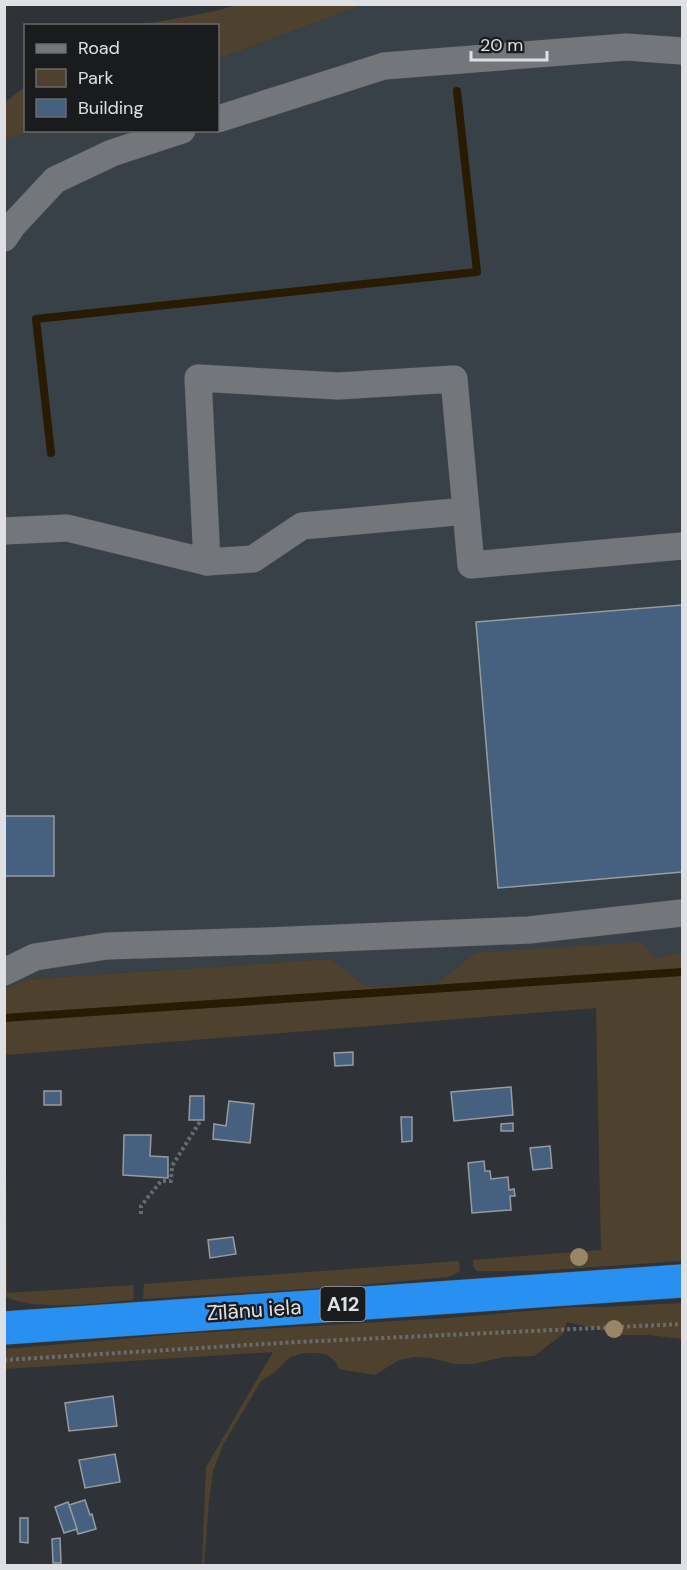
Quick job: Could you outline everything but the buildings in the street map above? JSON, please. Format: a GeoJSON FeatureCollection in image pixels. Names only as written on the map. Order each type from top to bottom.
{"type":"FeatureCollection","features":[{"type":"Feature","properties":{"kind":"highway","name":"Zīlānu iela"},"geometry":{"type":"LineString","coordinates":[[4,1328],[682,1281]]}},
{"type":"Feature","properties":{"kind":"lane"},"geometry":{"type":"LineString","coordinates":[[219,119],[384,66],[626,47],[682,51]]}},
{"type":"Feature","properties":{"kind":"lane"},"geometry":{"type":"LineString","coordinates":[[4,238],[12,225],[55,180],[112,153],[176,132]]}},
{"type":"Feature","properties":{"kind":"lane"},"geometry":{"type":"LineString","coordinates":[[207,562],[198,378],[338,386],[454,379],[471,564],[682,546]]}},
{"type":"Feature","properties":{"kind":"lane"},"geometry":{"type":"LineString","coordinates":[[4,531],[67,528],[207,562],[253,559],[302,526],[466,511]]}},
{"type":"Feature","properties":{"kind":"lane"},"geometry":{"type":"LineString","coordinates":[[4,972],[35,957],[107,946],[529,930],[682,913]]}},
{"type":"Feature","properties":{"kind":"path"},"geometry":{"type":"LineString","coordinates":[[141,1214],[141,1206],[161,1181],[171,1181],[172,1166],[201,1120]]}},
{"type":"Feature","properties":{"kind":"path"},"geometry":{"type":"LineString","coordinates":[[4,1360],[297,1342],[682,1324]]}},
{"type":"Feature","properties":{"kind":"shaded area"},"geometry":{"type":"Polygon","coordinates":[[[363,5],[682,5],[682,953],[655,958],[475,953],[438,983],[367,987],[331,959],[30,979],[5,988],[5,140],[25,132],[219,132],[219,59],[363,5]]]}},
{"type":"Feature","properties":{"kind":"green space"},"geometry":{"type":"Polygon","coordinates":[[[238,4],[363,5],[219,59],[219,24],[146,24],[211,12],[238,4]]]}},
{"type":"Feature","properties":{"kind":"green space"},"geometry":{"type":"Polygon","coordinates":[[[24,88],[24,132],[27,132],[5,140],[5,102],[24,88]]]}},
{"type":"Feature","properties":{"kind":"green space"},"geometry":{"type":"Polygon","coordinates":[[[641,942],[655,958],[682,953],[682,1261],[536,1271],[477,1271],[473,1266],[473,1260],[601,1250],[596,1008],[5,1055],[5,988],[30,979],[331,959],[367,987],[438,983],[475,953],[641,942]]]}},
{"type":"Feature","properties":{"kind":"green space"},"geometry":{"type":"Polygon","coordinates":[[[5,1055],[7,1293],[134,1285],[133,1300],[49,1305],[17,1301],[5,1296],[5,1055]]]}},
{"type":"Feature","properties":{"kind":"green space"},"geometry":{"type":"Polygon","coordinates":[[[459,1261],[460,1271],[449,1277],[337,1287],[143,1299],[144,1284],[459,1261]]]}},
{"type":"Feature","properties":{"kind":"green space"},"geometry":{"type":"Polygon","coordinates":[[[682,1303],[682,1339],[649,1335],[619,1335],[567,1322],[563,1334],[534,1356],[504,1357],[473,1364],[454,1364],[431,1358],[415,1357],[399,1360],[375,1375],[339,1369],[335,1361],[327,1355],[318,1353],[305,1353],[290,1357],[274,1373],[261,1381],[223,1445],[213,1471],[204,1565],[202,1565],[206,1467],[273,1352],[5,1369],[5,1349],[179,1334],[448,1318],[575,1307],[682,1303]]]}},
{"type":"Feature","properties":{"kind":"waterway"},"geometry":{"type":"LineString","coordinates":[[51,453],[36,319],[477,272],[457,91]]}},
{"type":"Feature","properties":{"kind":"waterway"},"geometry":{"type":"LineString","coordinates":[[4,1018],[682,972]]}}]}
